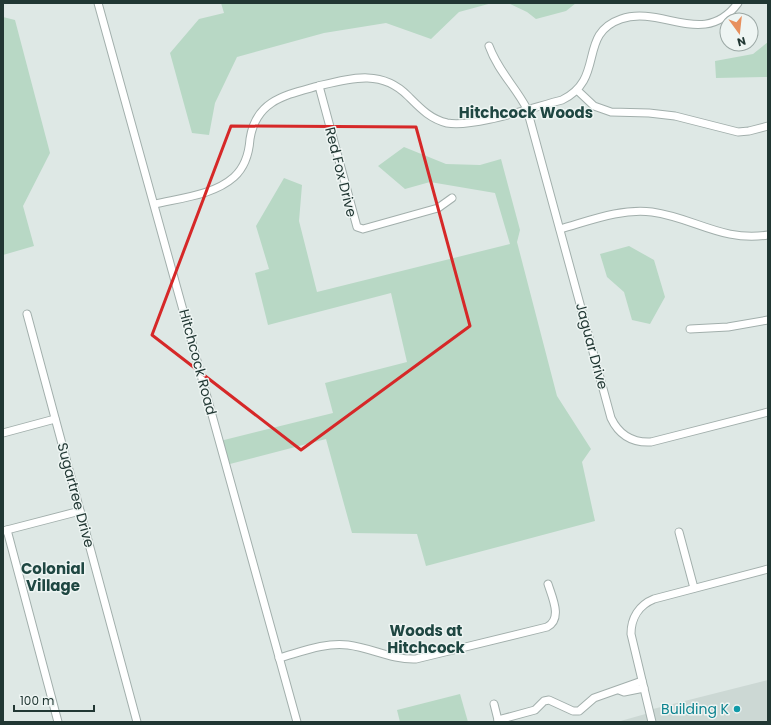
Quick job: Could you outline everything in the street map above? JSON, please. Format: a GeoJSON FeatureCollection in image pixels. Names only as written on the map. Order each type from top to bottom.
{"type":"FeatureCollection","features":[{"type":"Feature","properties":{"kind":"street","name":"Hitchcock Road"},"geometry":{"type":"LineString","coordinates":[[98,3],[155,204],[296,722]]}},
{"type":"Feature","properties":{"kind":"street"},"geometry":{"type":"LineString","coordinates":[[155,204],[208,192],[227,182],[244,165],[254,126],[266,106],[282,96],[358,77],[380,79],[400,88],[428,115],[439,121],[452,124],[470,123],[562,100],[577,90],[587,76],[593,49],[597,39],[605,28],[615,21],[626,17],[638,16],[703,25],[720,20],[731,12],[738,3]]}},
{"type":"Feature","properties":{"kind":"street","name":"Jaguar Drive"},"geometry":{"type":"LineString","coordinates":[[489,46],[497,66],[516,89],[527,109],[611,418],[622,434],[636,441],[651,442],[768,412]]}},
{"type":"Feature","properties":{"kind":"street","name":"Red Fox Drive"},"geometry":{"type":"LineString","coordinates":[[319,86],[357,227],[363,229],[438,208],[452,198]]}},
{"type":"Feature","properties":{"kind":"street"},"geometry":{"type":"LineString","coordinates":[[577,90],[594,106],[611,112],[649,113],[675,116],[738,132],[768,126]]}},
{"type":"Feature","properties":{"kind":"street"},"geometry":{"type":"LineString","coordinates":[[560,229],[618,214],[638,212],[664,214],[728,235],[753,236],[768,234]]}},
{"type":"Feature","properties":{"kind":"street","name":"Sugartree Drive"},"geometry":{"type":"LineString","coordinates":[[27,314],[137,722]]}},
{"type":"Feature","properties":{"kind":"street"},"geometry":{"type":"LineString","coordinates":[[690,329],[728,327],[768,320]]}},
{"type":"Feature","properties":{"kind":"street"},"geometry":{"type":"LineString","coordinates":[[3,433],[55,418]]}},
{"type":"Feature","properties":{"kind":"street"},"geometry":{"type":"LineString","coordinates":[[58,722],[5,531],[80,511]]}},
{"type":"Feature","properties":{"kind":"street"},"geometry":{"type":"LineString","coordinates":[[680,532],[694,588]]}},
{"type":"Feature","properties":{"kind":"street"},"geometry":{"type":"LineString","coordinates":[[652,722],[631,634],[632,622],[643,605],[650,601],[694,588],[768,569]]}},
{"type":"Feature","properties":{"kind":"street"},"geometry":{"type":"LineString","coordinates":[[279,658],[322,646],[337,644],[355,646],[399,659],[416,659],[548,627],[553,623],[556,616],[548,584]]}},
{"type":"Feature","properties":{"kind":"street"},"geometry":{"type":"LineString","coordinates":[[494,704],[498,721],[536,710],[544,701],[549,700],[573,711],[579,711],[594,698],[642,681]]}},
{"type":"Feature","properties":{"kind":"street"},"geometry":{"type":"LineString","coordinates":[[619,690],[624,692],[644,688]]}},
{"type":"Feature","properties":{"kind":"highlighted area"},"geometry":{"type":"Polygon","coordinates":[[[231,126],[416,127],[470,326],[301,450],[152,335],[231,126]]]}},
{"type":"Feature","properties":{"kind":"shaded area"},"geometry":{"type":"Polygon","coordinates":[[[768,680],[768,722],[617,722],[649,713],[649,710],[768,680]]]}},
{"type":"Feature","properties":{"kind":"green space"},"geometry":{"type":"Polygon","coordinates":[[[221,3],[492,3],[459,12],[431,39],[386,23],[324,33],[237,57],[215,103],[209,135],[192,133],[170,53],[199,19],[224,13],[221,3]]]}},
{"type":"Feature","properties":{"kind":"green space"},"geometry":{"type":"Polygon","coordinates":[[[508,3],[576,3],[566,11],[536,19],[527,12],[508,3]]]}},
{"type":"Feature","properties":{"kind":"green space"},"geometry":{"type":"Polygon","coordinates":[[[3,17],[15,20],[50,153],[23,206],[34,246],[3,255],[3,17]]]}},
{"type":"Feature","properties":{"kind":"green space"},"geometry":{"type":"Polygon","coordinates":[[[768,42],[768,77],[716,78],[715,61],[753,54],[759,52],[759,49],[768,42]]]}},
{"type":"Feature","properties":{"kind":"green space"},"geometry":{"type":"Polygon","coordinates":[[[404,147],[446,164],[480,165],[501,159],[520,230],[517,242],[557,396],[591,449],[582,462],[595,521],[426,566],[417,534],[352,533],[326,439],[226,465],[220,441],[333,413],[325,383],[407,362],[391,293],[268,325],[255,273],[269,269],[256,226],[284,178],[302,185],[299,221],[317,292],[510,244],[495,193],[430,182],[405,189],[378,166],[404,147]]]}},
{"type":"Feature","properties":{"kind":"green space"},"geometry":{"type":"Polygon","coordinates":[[[629,246],[654,260],[665,297],[650,324],[632,320],[624,292],[607,277],[600,254],[629,246]]]}},
{"type":"Feature","properties":{"kind":"green space"},"geometry":{"type":"Polygon","coordinates":[[[460,694],[468,722],[400,722],[397,710],[460,694]]]}},
{"type":"Feature","properties":{"kind":"place","name":"Building K"},"geometry":{"type":"Point","coordinates":[737,709]}},
{"type":"Feature","properties":{"kind":"district","name":"Hitchcock Woods"},"geometry":{"type":"Point","coordinates":[526,112]}},
{"type":"Feature","properties":{"kind":"district","name":"Colonial Village"},"geometry":{"type":"Point","coordinates":[53,576]}},
{"type":"Feature","properties":{"kind":"district","name":"Woods at Hitchcock"},"geometry":{"type":"Point","coordinates":[426,638]}}]}
